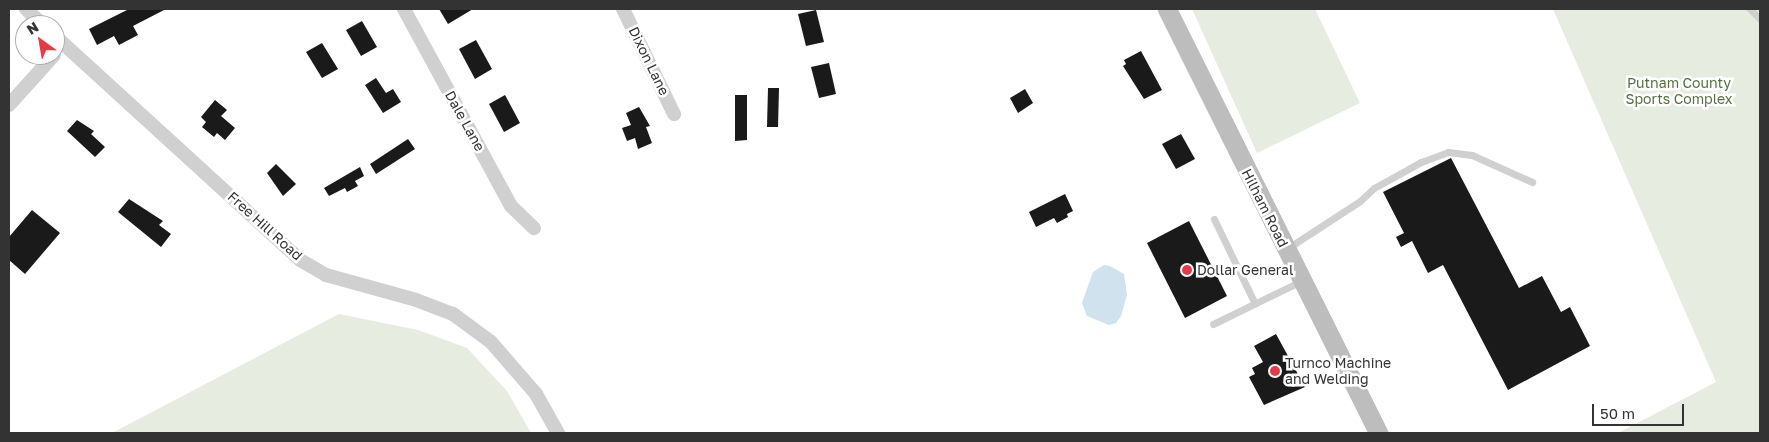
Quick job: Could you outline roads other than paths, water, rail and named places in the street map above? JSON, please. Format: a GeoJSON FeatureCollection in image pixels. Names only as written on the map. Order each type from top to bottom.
{"type":"FeatureCollection","features":[{"type":"Feature","properties":{"kind":"main road","name":"Hilham Road"},"geometry":{"type":"LineString","coordinates":[[1167,9],[1378,433]]}},
{"type":"Feature","properties":{"kind":"street","name":"Dale Lane"},"geometry":{"type":"LineString","coordinates":[[404,9],[511,206],[534,228]]}},
{"type":"Feature","properties":{"kind":"street","name":"Dixon Lane"},"geometry":{"type":"LineString","coordinates":[[624,9],[674,114]]}},
{"type":"Feature","properties":{"kind":"street","name":"Free Hill Road"},"geometry":{"type":"LineString","coordinates":[[65,55],[300,260],[326,275],[416,300],[453,314],[491,342],[536,394],[558,433]]}},
{"type":"Feature","properties":{"kind":"street"},"geometry":{"type":"LineString","coordinates":[[9,105],[43,65]]}},
{"type":"Feature","properties":{"kind":"lane"},"geometry":{"type":"LineString","coordinates":[[1750,9],[1760,19]]}},
{"type":"Feature","properties":{"kind":"lane"},"geometry":{"type":"LineString","coordinates":[[1286,249],[1360,201],[1374,188],[1421,162],[1448,152],[1472,155],[1532,182]]}},
{"type":"Feature","properties":{"kind":"lane"},"geometry":{"type":"LineString","coordinates":[[1214,220],[1255,304]]}},
{"type":"Feature","properties":{"kind":"lane"},"geometry":{"type":"LineString","coordinates":[[1213,324],[1301,281]]}},
{"type":"Feature","properties":{"kind":"water"},"geometry":{"type":"Polygon","coordinates":[[[1104,265],[1110,266],[1124,274],[1127,295],[1121,316],[1116,323],[1109,325],[1087,316],[1082,303],[1093,272],[1104,265]]]}},
{"type":"Feature","properties":{"kind":"place","name":"Dollar General"},"geometry":{"type":"Point","coordinates":[1187,270]}},
{"type":"Feature","properties":{"kind":"place","name":"Turnco Machine and Welding"},"geometry":{"type":"Point","coordinates":[1275,371]}},
{"type":"Feature","properties":{"kind":"park label","name":"Putnam County Sports Complex"},"geometry":{"type":"Point","coordinates":[1679,92]}}]}
